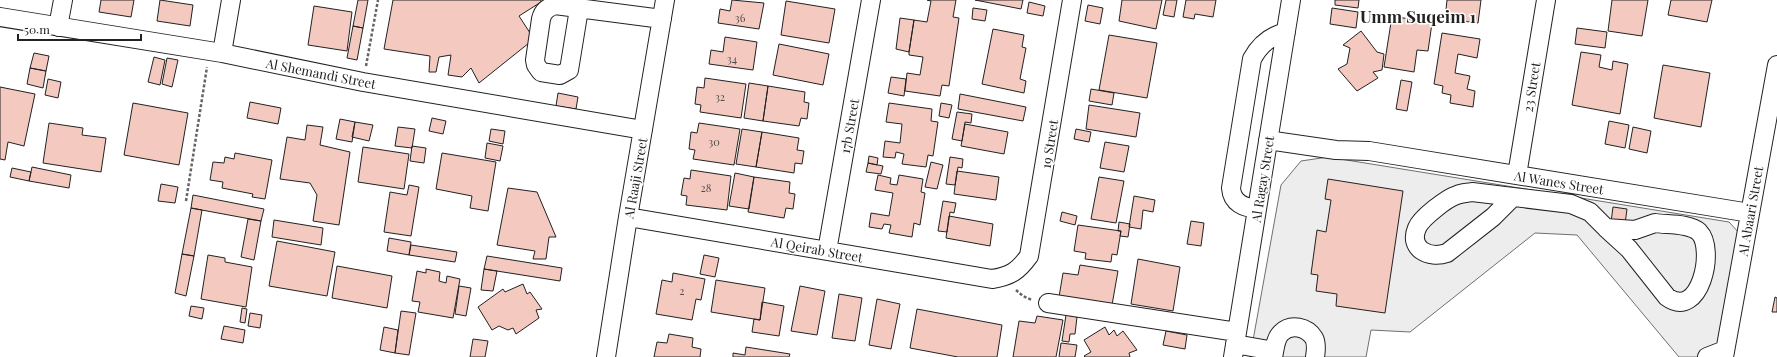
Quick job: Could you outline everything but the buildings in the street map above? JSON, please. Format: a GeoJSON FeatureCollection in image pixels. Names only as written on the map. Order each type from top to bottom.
{"type":"FeatureCollection","features":[{"type":"Feature","properties":{"kind":"street"},"geometry":{"type":"LineString","coordinates":[[58,27],[63,0]]}},
{"type":"Feature","properties":{"kind":"street"},"geometry":{"type":"LineString","coordinates":[[216,52],[231,0]]}},
{"type":"Feature","properties":{"kind":"street","name":"Al Raaji Street"},"geometry":{"type":"LineString","coordinates":[[606,357],[665,0]]}},
{"type":"Feature","properties":{"kind":"street","name":"17b Street"},"geometry":{"type":"LineString","coordinates":[[827,251],[871,0]]}},
{"type":"Feature","properties":{"kind":"street","name":"19 Street"},"geometry":{"type":"LineString","coordinates":[[1006,277],[1019,269],[1029,256],[1072,0]]}},
{"type":"Feature","properties":{"kind":"street","name":"Al Ragay Street"},"geometry":{"type":"LineString","coordinates":[[1235,344],[1291,0]]}},
{"type":"Feature","properties":{"kind":"street","name":"23 Street"},"geometry":{"type":"LineString","coordinates":[[1517,175],[1546,0]]}},
{"type":"Feature","properties":{"kind":"street"},"geometry":{"type":"LineString","coordinates":[[579,9],[662,19]]}},
{"type":"Feature","properties":{"kind":"street","name":"Al Shemandi Street"},"geometry":{"type":"LineString","coordinates":[[0,16],[58,27],[216,52],[363,82],[643,130]]}},
{"type":"Feature","properties":{"kind":"street"},"geometry":{"type":"LineString","coordinates":[[1257,208],[1248,208],[1237,202],[1231,192],[1252,59],[1269,38],[1276,34],[1286,32]]}},
{"type":"Feature","properties":{"kind":"street","name":"Al Abaari Street"},"geometry":{"type":"LineString","coordinates":[[1724,353],[1777,65]]}},
{"type":"Feature","properties":{"kind":"street","name":"Al Wanes Street"},"geometry":{"type":"LineString","coordinates":[[1269,134],[1348,143],[1369,151],[1750,213]]}},
{"type":"Feature","properties":{"kind":"street"},"geometry":{"type":"LineString","coordinates":[[1555,201],[1557,181]]}},
{"type":"Feature","properties":{"kind":"street"},"geometry":{"type":"LineString","coordinates":[[1513,197],[1493,217],[1447,253],[1438,256],[1429,255],[1421,251],[1416,244],[1415,235],[1417,226],[1423,219],[1449,199],[1464,193],[1481,193],[1555,201],[1581,207],[1590,212],[1606,228],[1629,249],[1667,297],[1672,301],[1686,301],[1700,287],[1706,250],[1704,240],[1699,232],[1690,227],[1655,223],[1635,230],[1606,228]]}},
{"type":"Feature","properties":{"kind":"street"},"geometry":{"type":"LineString","coordinates":[[1481,193],[1493,217]]}},
{"type":"Feature","properties":{"kind":"street","name":"Al Qeirab Street"},"geometry":{"type":"LineString","coordinates":[[628,217],[992,279],[1006,277]]}},
{"type":"Feature","properties":{"kind":"street"},"geometry":{"type":"LineString","coordinates":[[1629,249],[1635,230]]}},
{"type":"Feature","properties":{"kind":"street"},"geometry":{"type":"LineString","coordinates":[[1048,303],[1274,354],[1276,340],[1282,332],[1290,328],[1300,327],[1309,332],[1315,339],[1317,349],[1315,357]]}},
{"type":"Feature","properties":{"kind":"street"},"geometry":{"type":"LineString","coordinates":[[1707,357],[1724,353]]}},
{"type":"Feature","properties":{"kind":"path"},"geometry":{"type":"LineString","coordinates":[[363,82],[378,0]]}},
{"type":"Feature","properties":{"kind":"path"},"geometry":{"type":"LineString","coordinates":[[186,201],[216,52]]}},
{"type":"Feature","properties":{"kind":"path"},"geometry":{"type":"LineString","coordinates":[[1006,277],[1013,287],[1023,296],[1035,301],[1048,303]]}},
{"type":"Feature","properties":{"kind":"shaded area"},"geometry":{"type":"Polygon","coordinates":[[[1328,157],[1729,222],[1740,234],[1719,357],[1679,357],[1577,235],[1535,233],[1410,332],[1371,330],[1366,357],[1250,357],[1281,185],[1301,161],[1328,157]]]}},
{"type":"Feature","properties":{"kind":"district","name":"Umm Suqeim 1"},"geometry":{"type":"Point","coordinates":[1418,16]}}]}
